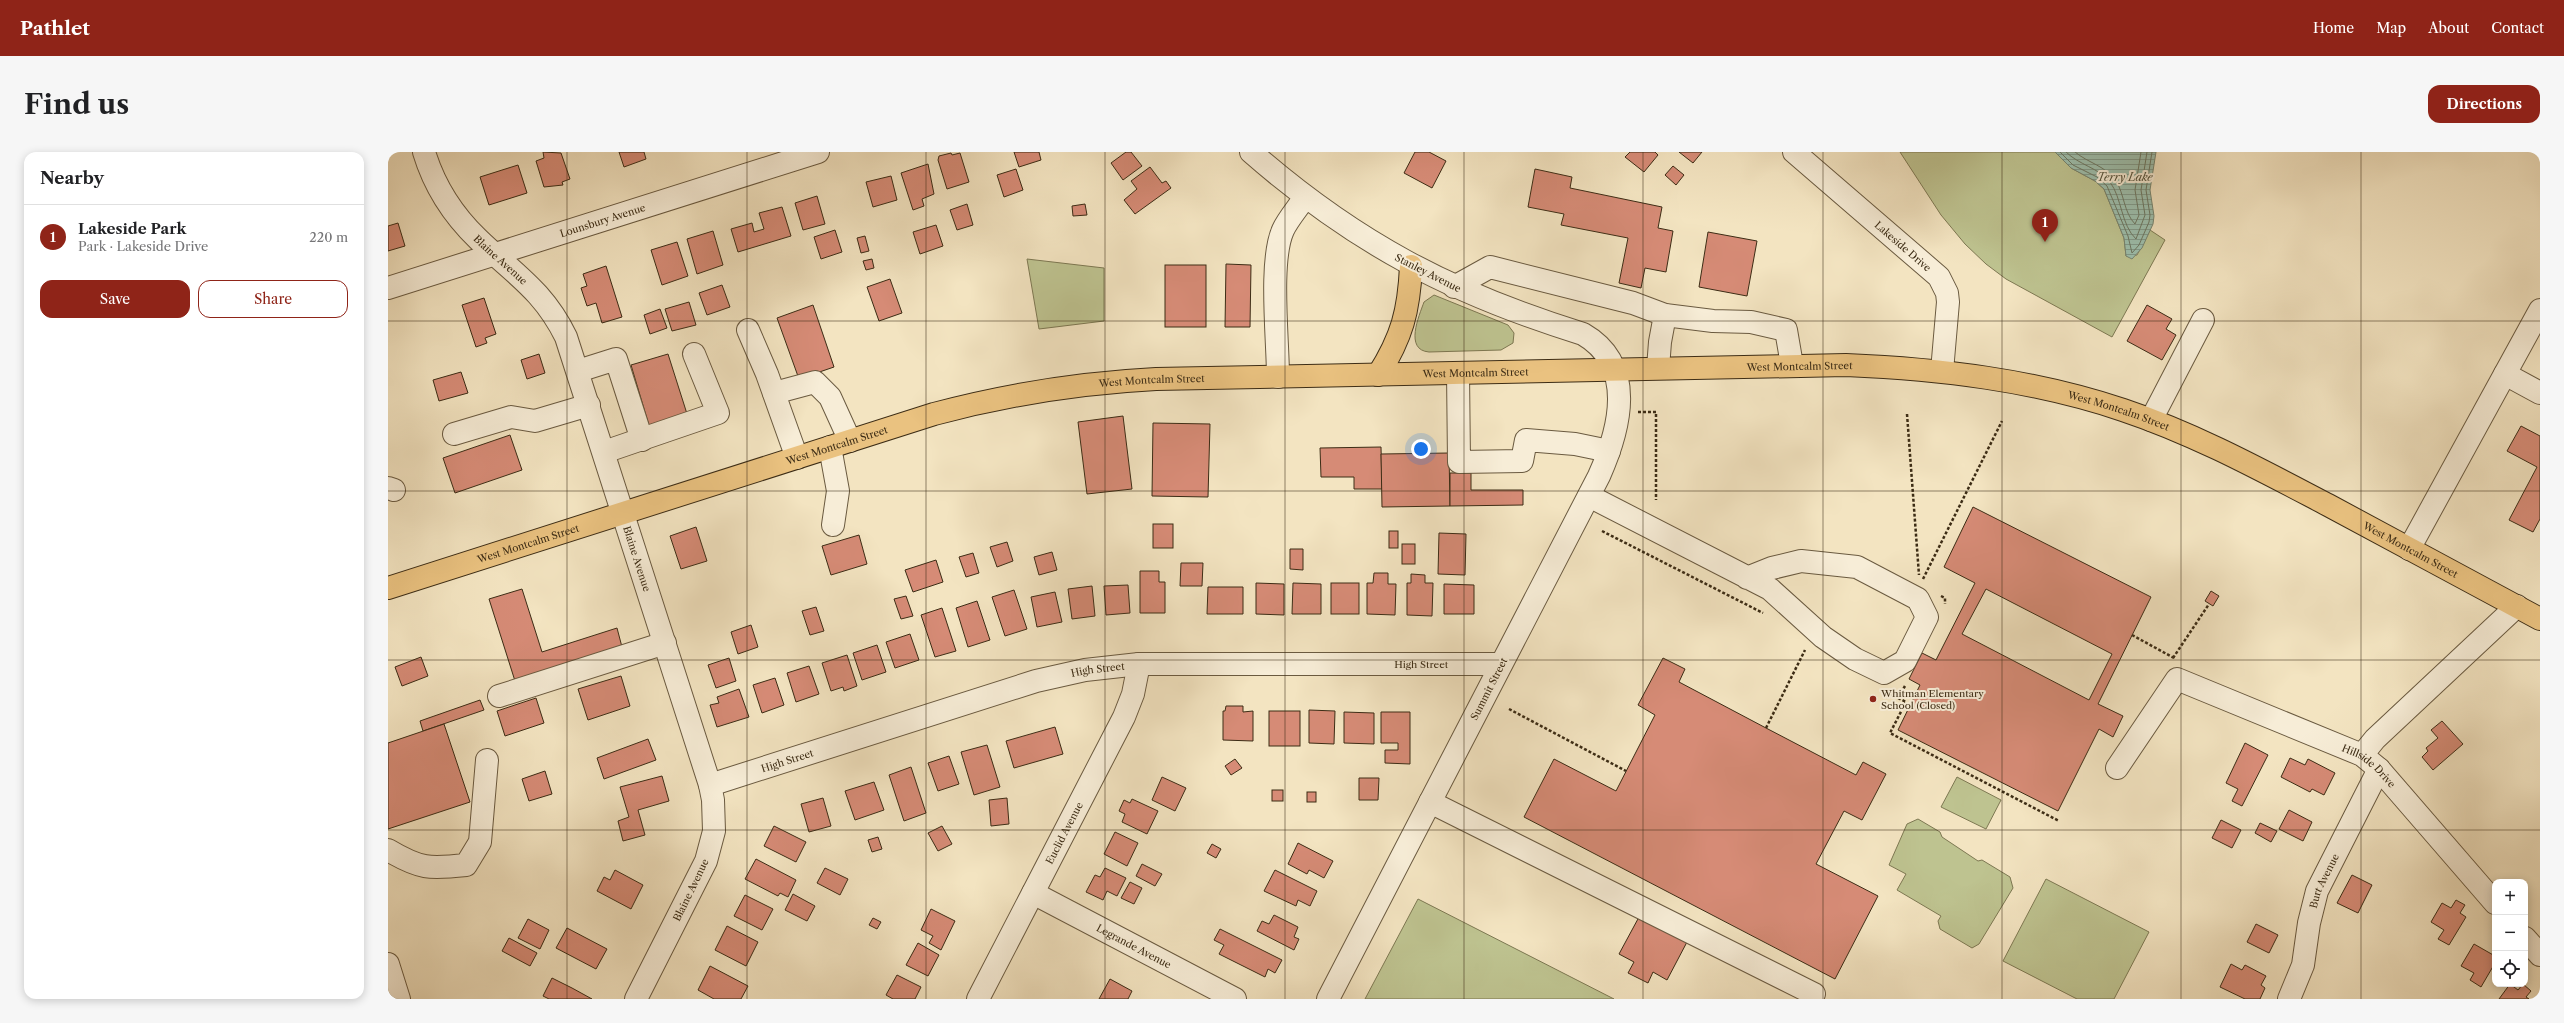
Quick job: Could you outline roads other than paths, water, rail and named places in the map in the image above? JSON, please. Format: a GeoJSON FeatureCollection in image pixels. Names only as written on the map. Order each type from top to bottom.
{"type":"FeatureCollection","features":[{"type":"Feature","properties":{"kind":"main road"},"geometry":{"type":"LineString","coordinates":[[1378,375],[1392,353],[1406,320],[1411,266]]}},
{"type":"Feature","properties":{"kind":"main road","name":"West Montcalm Street"},"geometry":{"type":"LineString","coordinates":[[388,588],[840,444],[988,400],[1066,386],[1156,379],[1792,365],[1892,367],[1942,371],[1988,377],[2052,390],[2151,420],[2242,460],[2540,619]]}},
{"type":"Feature","properties":{"kind":"street","name":"Blaine Avenue"},"geometry":{"type":"LineString","coordinates":[[424,152],[433,175],[447,202],[466,226],[495,254],[531,285],[552,310],[566,337],[710,785],[713,800],[714,831],[706,861],[636,999]]}},
{"type":"Feature","properties":{"kind":"street","name":"Lounsbury Avenue"},"geometry":{"type":"LineString","coordinates":[[388,288],[818,152]]}},
{"type":"Feature","properties":{"kind":"street","name":"Stanley Avenue"},"geometry":{"type":"LineString","coordinates":[[1250,152],[1305,197],[1360,235],[1411,266],[1454,287],[1513,311],[1583,334],[1603,349],[1615,370]]}},
{"type":"Feature","properties":{"kind":"street","name":"Lakeside Drive"},"geometry":{"type":"LineString","coordinates":[[1794,152],[1939,277],[1947,293],[1948,302],[1942,371]]}},
{"type":"Feature","properties":{"kind":"street"},"geometry":{"type":"LineString","coordinates":[[1278,377],[1276,279],[1278,244],[1283,229],[1305,197]]}},
{"type":"Feature","properties":{"kind":"street"},"geometry":{"type":"LineString","coordinates":[[1454,287],[1490,267],[1633,303],[1665,315],[1713,321],[1751,322],[1786,330],[1792,365]]}},
{"type":"Feature","properties":{"kind":"street"},"geometry":{"type":"LineString","coordinates":[[2409,549],[2540,310]]}},
{"type":"Feature","properties":{"kind":"street"},"geometry":{"type":"LineString","coordinates":[[1658,368],[1660,342],[1665,315]]}},
{"type":"Feature","properties":{"kind":"street"},"geometry":{"type":"LineString","coordinates":[[2151,420],[2203,320]]}},
{"type":"Feature","properties":{"kind":"street"},"geometry":{"type":"LineString","coordinates":[[748,330],[774,393],[797,458]]}},
{"type":"Feature","properties":{"kind":"street"},"geometry":{"type":"LineString","coordinates":[[604,452],[718,413],[694,354]]}},
{"type":"Feature","properties":{"kind":"street"},"geometry":{"type":"LineString","coordinates":[[578,371],[616,359],[642,440]]}},
{"type":"Feature","properties":{"kind":"street","name":"Summit Street"},"geometry":{"type":"LineString","coordinates":[[1328,999],[1589,496],[1609,451],[1618,411],[1619,397],[1615,370]]}},
{"type":"Feature","properties":{"kind":"street"},"geometry":{"type":"LineString","coordinates":[[1458,373],[1459,462],[1522,461],[1526,440],[1575,444],[1609,451]]}},
{"type":"Feature","properties":{"kind":"street"},"geometry":{"type":"LineString","coordinates":[[2505,374],[2540,393]]}},
{"type":"Feature","properties":{"kind":"street"},"geometry":{"type":"LineString","coordinates":[[774,393],[815,382],[830,397],[840,444],[838,491],[833,525]]}},
{"type":"Feature","properties":{"kind":"street"},"geometry":{"type":"LineString","coordinates":[[454,434],[511,417],[535,421],[589,405]]}},
{"type":"Feature","properties":{"kind":"street"},"geometry":{"type":"LineString","coordinates":[[1589,496],[1748,578],[1770,589],[1823,637],[1855,659],[1884,673],[1905,660],[1927,618],[1918,599],[1857,567],[1801,561],[1772,568],[1748,578]]}},
{"type":"Feature","properties":{"kind":"street"},"geometry":{"type":"LineString","coordinates":[[2362,755],[2375,739],[2517,606]]}},
{"type":"Feature","properties":{"kind":"street"},"geometry":{"type":"LineString","coordinates":[[499,696],[665,643]]}},
{"type":"Feature","properties":{"kind":"street","name":"High Street"},"geometry":{"type":"LineString","coordinates":[[710,785],[1048,678],[1085,670],[1139,664],[1501,664]]}},
{"type":"Feature","properties":{"kind":"street","name":"Euclid Avenue"},"geometry":{"type":"LineString","coordinates":[[978,999],[1124,717],[1133,694],[1139,664]]}},
{"type":"Feature","properties":{"kind":"street","name":"Hillside Drive"},"geometry":{"type":"LineString","coordinates":[[2117,768],[2176,678],[2362,755],[2379,769],[2492,900]]}},
{"type":"Feature","properties":{"kind":"street"},"geometry":{"type":"LineString","coordinates":[[388,850],[412,864],[437,869],[466,865],[480,842],[487,760]]}},
{"type":"Feature","properties":{"kind":"street","name":"Burt Avenue"},"geometry":{"type":"LineString","coordinates":[[2289,999],[2303,965],[2309,923],[2317,892],[2379,769]]}},
{"type":"Feature","properties":{"kind":"street"},"geometry":{"type":"LineString","coordinates":[[1430,802],[1814,994]]}},
{"type":"Feature","properties":{"kind":"street","name":"Legrande Avenue"},"geometry":{"type":"LineString","coordinates":[[1033,893],[1235,999]]}},
{"type":"Feature","properties":{"kind":"street"},"geometry":{"type":"LineString","coordinates":[[2528,941],[2540,955]]}},
{"type":"Feature","properties":{"kind":"street"},"geometry":{"type":"LineString","coordinates":[[388,964],[399,999]]}},
{"type":"Feature","properties":{"kind":"water","name":"Terry Lake"},"geometry":{"type":"Polygon","coordinates":[[[2055,152],[2156,152],[2150,190],[2154,216],[2153,224],[2142,248],[2132,259],[2126,256],[2124,238],[2104,189],[2095,181],[2071,168],[2055,152]]]}},
{"type":"Feature","properties":{"kind":"place","name":"Lakeside Park"},"geometry":{"type":"Point","coordinates":[2045,242]}},
{"type":"Feature","properties":{"kind":"place","name":"Whitman Elementary School (Closed)"},"geometry":{"type":"Point","coordinates":[1873,699]}}]}
